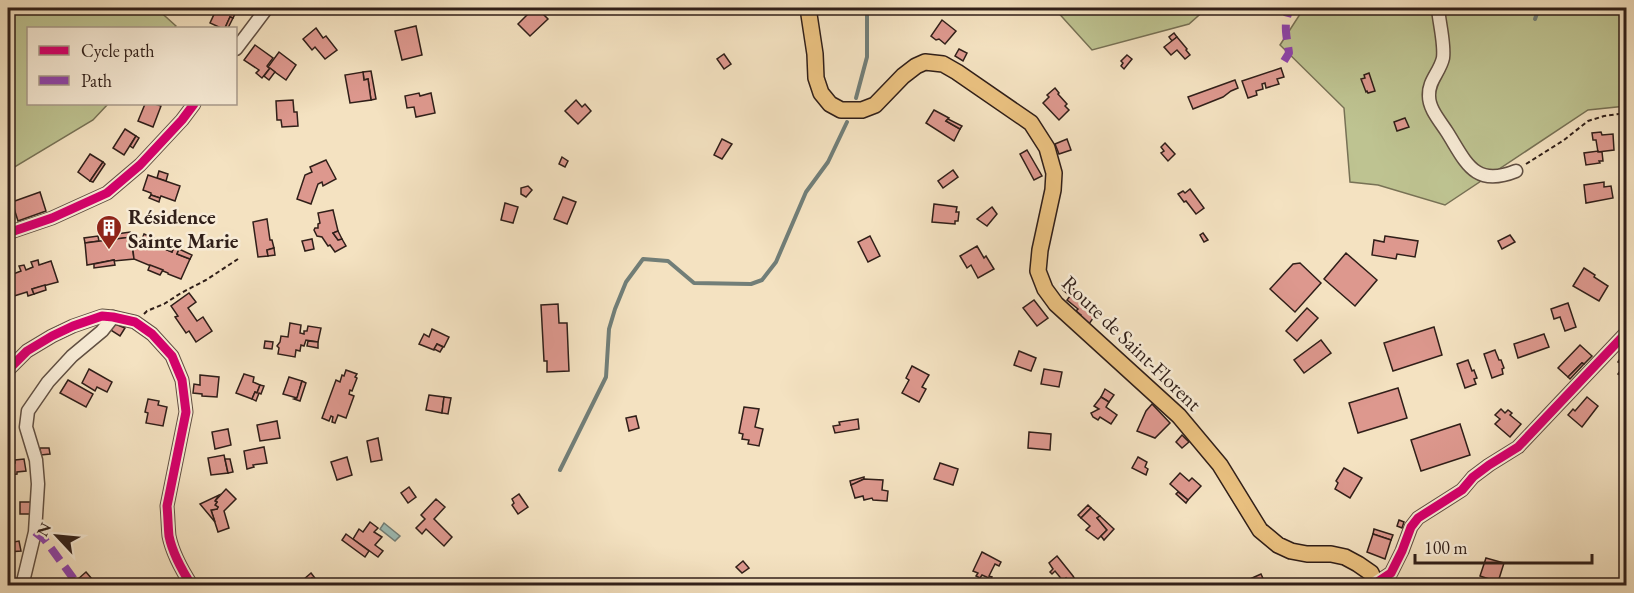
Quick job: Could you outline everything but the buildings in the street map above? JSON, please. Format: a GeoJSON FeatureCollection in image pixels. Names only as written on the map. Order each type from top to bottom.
{"type":"FeatureCollection","features":[{"type":"Feature","properties":{"kind":"main road","name":"Route de Saint-Florent"},"geometry":{"type":"LineString","coordinates":[[808,8],[816,78],[821,93],[830,104],[841,110],[862,110],[875,105],[903,76],[925,62],[944,64],[1031,123],[1047,148],[1054,173],[1038,271],[1045,289],[1056,304],[1179,416],[1220,465],[1260,530],[1278,545],[1291,551],[1345,557],[1371,573],[1376,584]]}},
{"type":"Feature","properties":{"kind":"street"},"geometry":{"type":"LineString","coordinates":[[237,49],[267,8]]}},
{"type":"Feature","properties":{"kind":"street"},"geometry":{"type":"LineString","coordinates":[[1438,8],[1443,56],[1428,94],[1430,106],[1468,166],[1485,176],[1504,176],[1516,171]]}},
{"type":"Feature","properties":{"kind":"street"},"geometry":{"type":"LineString","coordinates":[[8,233],[52,218],[107,193],[140,165],[193,105]]}},
{"type":"Feature","properties":{"kind":"street"},"geometry":{"type":"LineString","coordinates":[[8,370],[27,351],[52,336],[102,316],[135,322],[152,334],[172,356],[182,380],[186,411],[167,506],[170,538],[184,573],[192,585]]}},
{"type":"Feature","properties":{"kind":"street"},"geometry":{"type":"LineString","coordinates":[[22,585],[35,532],[38,484],[36,460],[26,427],[28,411],[48,382],[72,356],[102,332],[113,317]]}},
{"type":"Feature","properties":{"kind":"street"},"geometry":{"type":"LineString","coordinates":[[1376,584],[1391,573],[1411,527],[1418,518],[1462,490],[1473,477],[1518,447],[1626,333]]}},
{"type":"Feature","properties":{"kind":"path"},"geometry":{"type":"LineString","coordinates":[[1516,171],[1564,140],[1588,121],[1626,113]]}},
{"type":"Feature","properties":{"kind":"path"},"geometry":{"type":"LineString","coordinates":[[135,322],[147,311],[164,304],[238,259]]}},
{"type":"Feature","properties":{"kind":"green space"},"geometry":{"type":"Polygon","coordinates":[[[8,8],[156,8],[176,26],[27,27],[27,105],[107,105],[93,120],[8,171],[8,8]]]}},
{"type":"Feature","properties":{"kind":"green space"},"geometry":{"type":"Polygon","coordinates":[[[1054,8],[1207,8],[1189,24],[1092,50],[1054,8]]]}},
{"type":"Feature","properties":{"kind":"green space"},"geometry":{"type":"Polygon","coordinates":[[[1304,8],[1626,8],[1626,106],[1588,110],[1445,205],[1378,185],[1350,182],[1344,108],[1280,45],[1304,8]]]}},
{"type":"Feature","properties":{"kind":"water"},"geometry":{"type":"Polygon","coordinates":[[[384,523],[400,536],[395,541],[380,529],[384,523]]]}},
{"type":"Feature","properties":{"kind":"waterway"},"geometry":{"type":"LineString","coordinates":[[856,98],[867,57],[867,8]]}},
{"type":"Feature","properties":{"kind":"waterway"},"geometry":{"type":"LineString","coordinates":[[1535,19],[1539,8]]}},
{"type":"Feature","properties":{"kind":"waterway"},"geometry":{"type":"LineString","coordinates":[[560,470],[606,377],[609,329],[615,309],[626,282],[643,259],[668,261],[694,283],[751,284],[762,280],[776,262],[806,192],[828,162],[847,122]]}},
{"type":"Feature","properties":{"kind":"marked path"},"geometry":{"type":"LineString","coordinates":[[1284,61],[1289,53],[1286,24],[1291,8]]}},
{"type":"Feature","properties":{"kind":"marked path"},"geometry":{"type":"LineString","coordinates":[[35,532],[45,540],[79,586]]}},
{"type":"Feature","properties":{"kind":"cycle path"},"geometry":{"type":"LineString","coordinates":[[8,233],[52,218],[107,193],[140,165],[193,105]]}},
{"type":"Feature","properties":{"kind":"cycle path"},"geometry":{"type":"LineString","coordinates":[[8,370],[27,351],[52,336],[102,316],[135,322],[152,334],[172,356],[182,380],[186,412],[167,506],[169,532],[175,555],[192,586]]}},
{"type":"Feature","properties":{"kind":"cycle path"},"geometry":{"type":"LineString","coordinates":[[1376,583],[1391,573],[1411,527],[1418,518],[1462,490],[1473,477],[1518,447],[1626,333]]}},
{"type":"Feature","properties":{"kind":"place","name":"Résidence Sainte Marie"},"geometry":{"type":"Point","coordinates":[109,251]}}]}
